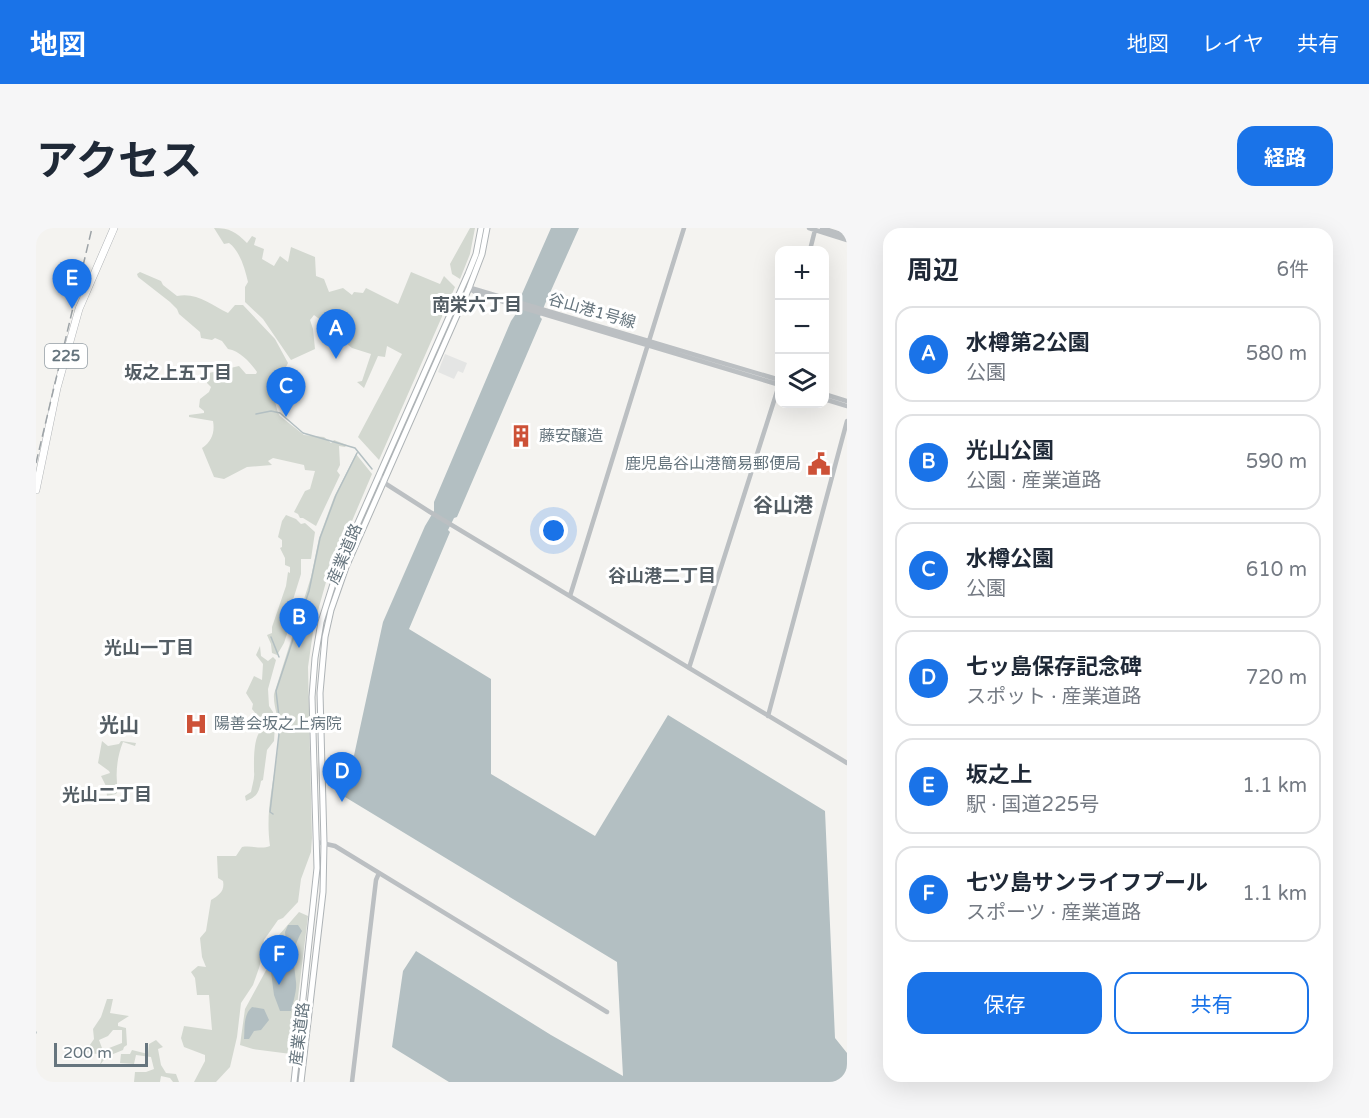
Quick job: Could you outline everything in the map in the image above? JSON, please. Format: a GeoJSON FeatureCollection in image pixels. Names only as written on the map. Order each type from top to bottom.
{"type":"FeatureCollection","features":[{"type":"Feature","properties":{"kind":"highway","name":"225"},"geometry":{"type":"LineString","coordinates":[[36,490],[57,388],[81,300],[114,228]]}},
{"type":"Feature","properties":{"kind":"main road","name":"産業道路"},"geometry":{"type":"LineString","coordinates":[[301,1082],[323,892],[312,697],[318,637],[331,588],[379,474],[464,286],[476,254],[481,228]]}},
{"type":"Feature","properties":{"kind":"main road","name":"産業道路"},"geometry":{"type":"LineString","coordinates":[[294,1082],[321,842],[322,649],[339,585],[469,288],[482,254],[487,228]]}},
{"type":"Feature","properties":{"kind":"street"},"geometry":{"type":"LineString","coordinates":[[570,596],[684,228]]}},
{"type":"Feature","properties":{"kind":"street"},"geometry":{"type":"LineString","coordinates":[[809,228],[847,238]]}},
{"type":"Feature","properties":{"kind":"street"},"geometry":{"type":"LineString","coordinates":[[822,228],[847,238]]}},
{"type":"Feature","properties":{"kind":"street"},"geometry":{"type":"LineString","coordinates":[[811,246],[815,230]]}},
{"type":"Feature","properties":{"kind":"street","name":"谷山港1号線"},"geometry":{"type":"LineString","coordinates":[[469,288],[775,382]]}},
{"type":"Feature","properties":{"kind":"street"},"geometry":{"type":"LineString","coordinates":[[829,395],[847,401]]}},
{"type":"Feature","properties":{"kind":"street"},"geometry":{"type":"LineString","coordinates":[[689,668],[775,396]]}},
{"type":"Feature","properties":{"kind":"street"},"geometry":{"type":"LineString","coordinates":[[829,400],[847,406]]}},
{"type":"Feature","properties":{"kind":"street"},"geometry":{"type":"LineString","coordinates":[[768,716],[847,421]]}},
{"type":"Feature","properties":{"kind":"street"},"geometry":{"type":"LineString","coordinates":[[379,474],[384,482],[430,512],[847,763]]}},
{"type":"Feature","properties":{"kind":"street"},"geometry":{"type":"LineString","coordinates":[[321,842],[335,846],[607,1012]]}},
{"type":"Feature","properties":{"kind":"street"},"geometry":{"type":"LineString","coordinates":[[352,1082],[376,879],[379,873]]}},
{"type":"Feature","properties":{"kind":"shaded area"},"geometry":{"type":"Polygon","coordinates":[[[214,228],[232,231],[247,243],[252,236],[256,238],[254,245],[264,249],[262,259],[274,266],[280,256],[288,262],[291,247],[315,257],[316,276],[324,279],[329,292],[343,288],[352,295],[354,292],[363,293],[366,288],[398,304],[411,272],[440,284],[444,276],[455,287],[379,460],[358,437],[402,354],[387,346],[385,357],[378,356],[364,388],[357,382],[362,381],[371,354],[347,344],[332,343],[335,331],[314,315],[310,320],[315,349],[291,360],[263,319],[245,302],[245,287],[248,282],[242,261],[233,246],[229,243],[224,244],[214,228]]]}},
{"type":"Feature","properties":{"kind":"shaded area"},"geometry":{"type":"Polygon","coordinates":[[[470,228],[475,228],[470,254],[460,279],[452,274],[450,264],[470,228]]]}},
{"type":"Feature","properties":{"kind":"shaded area"},"geometry":{"type":"Polygon","coordinates":[[[551,228],[579,228],[457,517],[454,518],[448,530],[450,532],[409,629],[491,679],[491,774],[595,836],[668,715],[825,811],[835,1038],[847,1053],[847,1082],[449,1082],[392,1047],[403,971],[416,951],[551,1035],[623,1076],[617,962],[345,797],[383,622],[425,526],[434,511],[434,502],[511,321],[522,305],[521,296],[551,228]]]}},
{"type":"Feature","properties":{"kind":"shaded area"},"geometry":{"type":"Polygon","coordinates":[[[140,272],[161,281],[177,296],[197,298],[228,313],[235,305],[243,305],[275,339],[288,363],[285,369],[286,382],[271,387],[280,416],[304,435],[324,437],[331,443],[334,440],[347,445],[339,446],[340,465],[337,471],[340,475],[316,526],[300,518],[294,512],[305,491],[310,489],[315,471],[305,470],[304,465],[273,458],[268,461],[272,465],[247,467],[224,479],[214,477],[202,448],[212,436],[213,421],[189,417],[189,415],[204,413],[199,407],[200,399],[209,392],[211,387],[207,383],[209,373],[239,366],[246,374],[257,372],[237,352],[228,349],[222,341],[215,338],[212,340],[201,338],[200,332],[179,314],[170,302],[138,277],[137,274],[140,272]]]}},
{"type":"Feature","properties":{"kind":"shaded area"},"geometry":{"type":"Polygon","coordinates":[[[445,354],[467,363],[463,373],[458,371],[454,379],[438,372],[445,354]]]}},
{"type":"Feature","properties":{"kind":"shaded area"},"geometry":{"type":"Polygon","coordinates":[[[356,454],[372,474],[326,582],[314,625],[308,667],[311,852],[301,879],[298,902],[283,918],[278,920],[264,940],[262,957],[253,985],[241,1003],[237,1037],[230,1067],[216,1082],[194,1082],[205,1061],[205,1055],[184,1047],[181,1038],[184,1026],[212,1030],[209,995],[197,995],[195,978],[191,972],[198,966],[206,967],[202,957],[200,938],[206,931],[211,900],[219,894],[223,887],[223,881],[218,878],[217,856],[236,856],[242,847],[270,846],[270,801],[279,730],[274,694],[311,577],[319,538],[334,497],[356,454]]]}},
{"type":"Feature","properties":{"kind":"shaded area"},"geometry":{"type":"Polygon","coordinates":[[[286,515],[301,524],[305,523],[315,532],[311,559],[301,559],[301,574],[288,616],[291,622],[277,655],[272,653],[267,635],[272,633],[288,572],[290,573],[290,567],[285,565],[285,558],[280,548],[282,540],[278,537],[286,515]]]}},
{"type":"Feature","properties":{"kind":"shaded area"},"geometry":{"type":"Polygon","coordinates":[[[260,646],[261,656],[268,661],[273,657],[276,660],[268,689],[269,706],[273,712],[275,725],[274,741],[267,750],[263,780],[258,791],[253,798],[246,801],[245,796],[251,792],[255,744],[261,730],[260,719],[252,709],[253,704],[246,693],[254,676],[262,680],[263,664],[256,655],[260,646]]]}},
{"type":"Feature","properties":{"kind":"shaded area"},"geometry":{"type":"Polygon","coordinates":[[[102,741],[108,746],[119,744],[121,741],[136,743],[135,746],[123,742],[117,766],[118,791],[116,794],[107,796],[106,786],[101,776],[110,773],[98,763],[102,741]]]}},
{"type":"Feature","properties":{"kind":"shaded area"},"geometry":{"type":"Polygon","coordinates":[[[299,912],[308,916],[291,1054],[240,1045],[245,1009],[271,961],[272,943],[299,912]]]}},
{"type":"Feature","properties":{"kind":"shaded area"},"geometry":{"type":"Polygon","coordinates":[[[288,925],[298,925],[302,931],[294,951],[296,985],[291,1011],[280,1011],[274,995],[271,972],[286,941],[285,932],[288,925]]]}},
{"type":"Feature","properties":{"kind":"shaded area"},"geometry":{"type":"Polygon","coordinates":[[[107,999],[113,999],[110,1013],[129,1016],[118,1023],[118,1026],[126,1028],[127,1045],[123,1050],[106,1057],[100,1065],[104,1050],[122,1043],[122,1030],[113,1030],[108,1036],[99,1040],[101,1052],[97,1054],[85,1052],[94,1039],[93,1029],[101,1017],[107,999]]]}},
{"type":"Feature","properties":{"kind":"shaded area"},"geometry":{"type":"Polygon","coordinates":[[[252,1007],[264,1009],[269,1020],[261,1030],[254,1031],[249,1039],[244,1039],[246,1018],[252,1007]]]}},
{"type":"Feature","properties":{"kind":"shaded area"},"geometry":{"type":"Polygon","coordinates":[[[156,1040],[163,1047],[158,1049],[161,1065],[166,1073],[176,1074],[179,1082],[173,1082],[170,1078],[161,1076],[160,1082],[134,1082],[135,1072],[154,1069],[151,1057],[136,1055],[134,1064],[120,1063],[121,1054],[130,1054],[132,1050],[148,1054],[149,1044],[156,1040]]]}},
{"type":"Feature","properties":{"kind":"waterway"},"geometry":{"type":"LineString","coordinates":[[256,414],[271,411],[280,413],[303,433],[355,448],[372,469]]}},
{"type":"Feature","properties":{"kind":"waterway"},"geometry":{"type":"LineString","coordinates":[[273,814],[270,812],[280,725],[276,691],[309,591],[320,538],[336,495],[357,453]]}},
{"type":"Feature","properties":{"kind":"waterway"},"geometry":{"type":"LineString","coordinates":[[271,637],[279,657]]}},
{"type":"Feature","properties":{"kind":"railway"},"geometry":{"type":"LineString","coordinates":[[36,463],[92,228]]}},
{"type":"Feature","properties":{"kind":"place","name":"坂之上"},"geometry":{"type":"Point","coordinates":[72,309]}},
{"type":"Feature","properties":{"kind":"place","name":"水樽第2公園"},"geometry":{"type":"Point","coordinates":[336,359]}},
{"type":"Feature","properties":{"kind":"place","name":"水樽公園"},"geometry":{"type":"Point","coordinates":[286,417]}},
{"type":"Feature","properties":{"kind":"place","name":"藤安醸造"},"geometry":{"type":"Point","coordinates":[521,436]}},
{"type":"Feature","properties":{"kind":"place","name":"鹿児島谷山港簡易郵便局"},"geometry":{"type":"Point","coordinates":[819,464]}},
{"type":"Feature","properties":{"kind":"place","name":"光山公園"},"geometry":{"type":"Point","coordinates":[299,648]}},
{"type":"Feature","properties":{"kind":"place","name":"陽善会坂之上病院"},"geometry":{"type":"Point","coordinates":[196,724]}},
{"type":"Feature","properties":{"kind":"place","name":"七ッ島保存記念碑"},"geometry":{"type":"Point","coordinates":[342,802]}},
{"type":"Feature","properties":{"kind":"place","name":"七ツ島サンライフプール"},"geometry":{"type":"Point","coordinates":[279,985]}},
{"type":"Feature","properties":{"kind":"district","name":"南栄六丁目"},"geometry":{"type":"Point","coordinates":[477,305]}},
{"type":"Feature","properties":{"kind":"district","name":"坂之上五丁目"},"geometry":{"type":"Point","coordinates":[178,373]}},
{"type":"Feature","properties":{"kind":"district","name":"谷山港"},"geometry":{"type":"Point","coordinates":[783,506]}},
{"type":"Feature","properties":{"kind":"district","name":"谷山港二丁目"},"geometry":{"type":"Point","coordinates":[662,576]}},
{"type":"Feature","properties":{"kind":"district","name":"光山一丁目"},"geometry":{"type":"Point","coordinates":[149,648]}},
{"type":"Feature","properties":{"kind":"district","name":"光山"},"geometry":{"type":"Point","coordinates":[119,726]}},
{"type":"Feature","properties":{"kind":"district","name":"光山二丁目"},"geometry":{"type":"Point","coordinates":[107,795]}}]}
